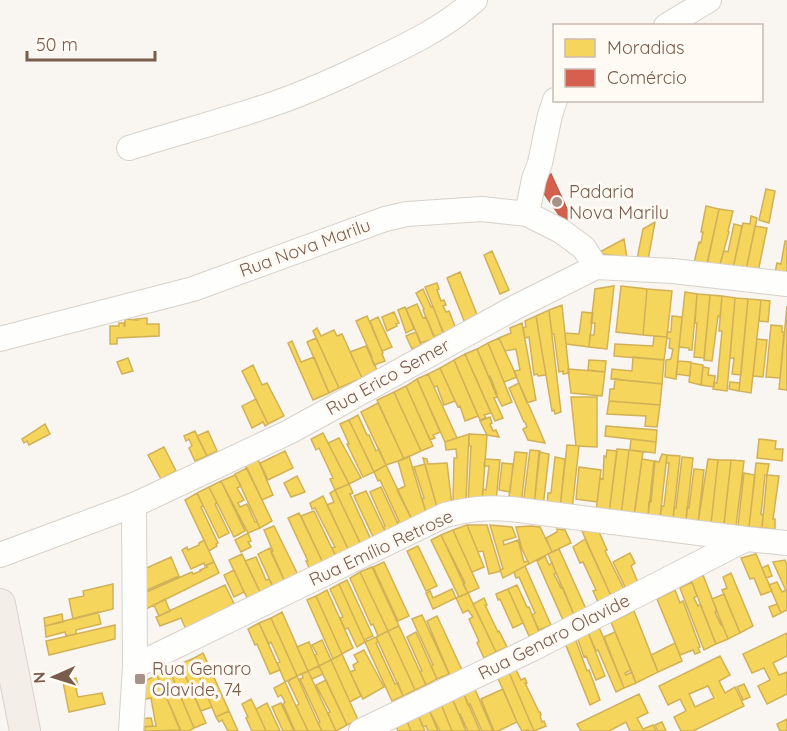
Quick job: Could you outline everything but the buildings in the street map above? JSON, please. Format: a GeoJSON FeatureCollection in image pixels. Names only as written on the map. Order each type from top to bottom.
{"type":"FeatureCollection","features":[{"type":"Feature","properties":{"kind":"main road"},"geometry":{"type":"LineString","coordinates":[[0,604],[25,731]]}},
{"type":"Feature","properties":{"kind":"street"},"geometry":{"type":"LineString","coordinates":[[129,148],[273,104],[331,81],[438,29],[475,0]]}},
{"type":"Feature","properties":{"kind":"street"},"geometry":{"type":"LineString","coordinates":[[669,24],[709,0]]}},
{"type":"Feature","properties":{"kind":"street"},"geometry":{"type":"LineString","coordinates":[[527,214],[554,102]]}},
{"type":"Feature","properties":{"kind":"street","name":"Rua Nova Marilu"},"geometry":{"type":"LineString","coordinates":[[0,339],[193,289],[385,219],[407,214],[482,209],[527,214],[561,231],[584,248],[596,267]]}},
{"type":"Feature","properties":{"kind":"street","name":"Rua Erico Semer"},"geometry":{"type":"LineString","coordinates":[[0,555],[134,505],[289,432],[514,308],[596,267],[673,271],[787,284]]}},
{"type":"Feature","properties":{"kind":"street"},"geometry":{"type":"LineString","coordinates":[[131,731],[135,666],[134,505]]}},
{"type":"Feature","properties":{"kind":"street","name":"Rua Emílio Retrose"},"geometry":{"type":"LineString","coordinates":[[135,666],[445,515],[468,510],[489,507],[511,509],[787,543]]}},
{"type":"Feature","properties":{"kind":"street","name":"Rua Genaro Olavide"},"geometry":{"type":"LineString","coordinates":[[361,731],[532,649],[746,539]]}},
{"type":"Feature","properties":{"kind":"place","name":"Padaria Nova Marilu"},"geometry":{"type":"Point","coordinates":[557,202]}},
{"type":"Feature","properties":{"kind":"place","name":"Rua Genaro Olavide, 74"},"geometry":{"type":"Point","coordinates":[140,679]}}]}
